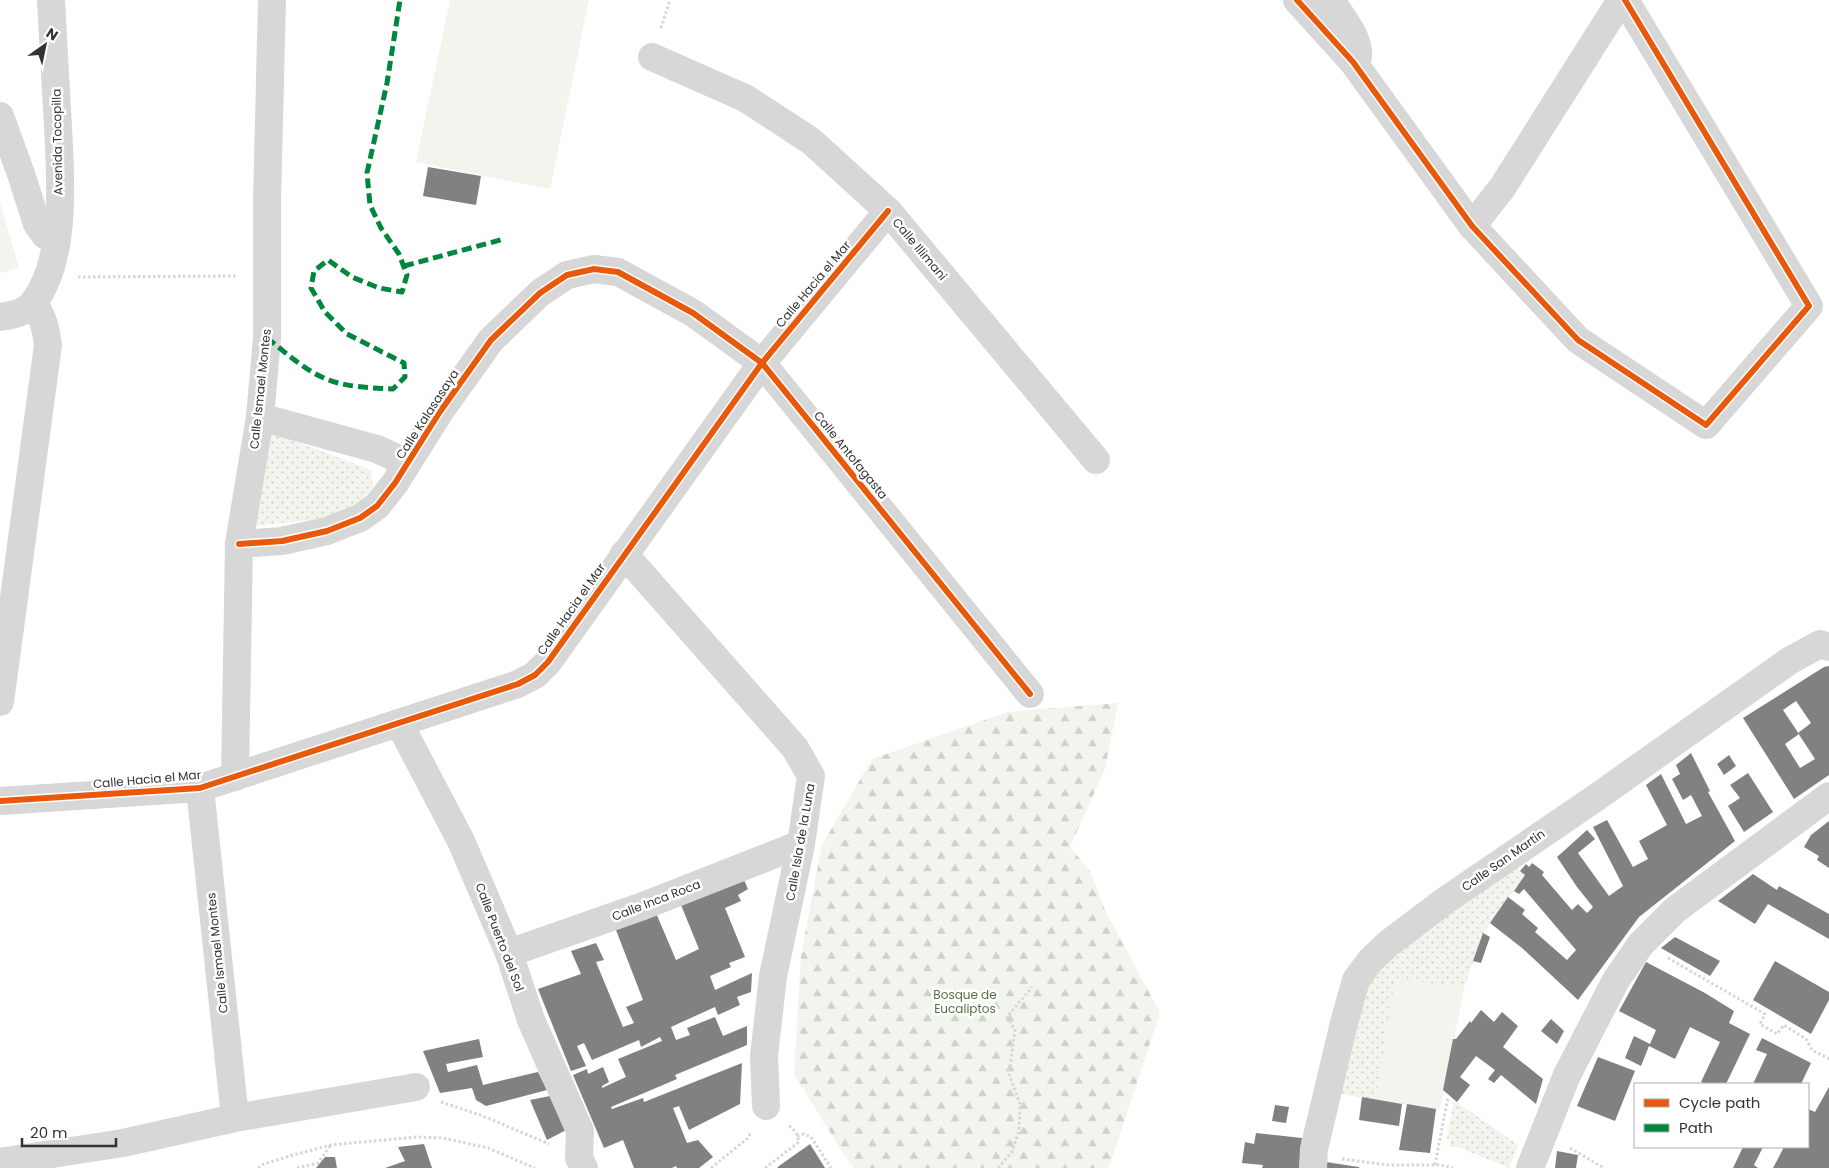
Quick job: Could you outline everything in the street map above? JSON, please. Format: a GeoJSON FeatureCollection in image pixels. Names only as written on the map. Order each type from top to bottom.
{"type":"FeatureCollection","features":[{"type":"Feature","properties":{"kind":"street","name":"Avenida Tocopilla"},"geometry":{"type":"LineString","coordinates":[[33,304],[48,278],[57,240],[60,169],[51,0]]}},
{"type":"Feature","properties":{"kind":"street","name":"Calle Ismael Montes"},"geometry":{"type":"LineString","coordinates":[[235,777],[239,544],[260,418],[267,338],[267,200],[272,0]]}},
{"type":"Feature","properties":{"kind":"street"},"geometry":{"type":"LineString","coordinates":[[1297,0],[1353,62],[1472,226],[1578,340],[1706,425],[1809,306],[1623,0],[1502,188],[1472,226]]}},
{"type":"Feature","properties":{"kind":"street"},"geometry":{"type":"LineString","coordinates":[[1331,0],[1354,37],[1358,49],[1358,57],[1353,62]]}},
{"type":"Feature","properties":{"kind":"street","name":"Calle Illimani"},"geometry":{"type":"LineString","coordinates":[[652,57],[745,98],[811,141],[888,211],[1096,460]]}},
{"type":"Feature","properties":{"kind":"street"},"geometry":{"type":"LineString","coordinates":[[0,116],[37,224],[46,235],[57,240]]}},
{"type":"Feature","properties":{"kind":"street","name":"Calle Hacia el Mar"},"geometry":{"type":"LineString","coordinates":[[0,801],[200,788],[518,684],[535,675],[548,662],[762,362],[888,211]]}},
{"type":"Feature","properties":{"kind":"street","name":"Calle Kalasasaya"},"geometry":{"type":"LineString","coordinates":[[239,544],[282,541],[327,531],[360,518],[378,506],[439,413],[491,340],[540,293],[567,275],[594,269],[618,272]]}},
{"type":"Feature","properties":{"kind":"street","name":"Calle Antofagasta"},"geometry":{"type":"LineString","coordinates":[[618,272],[693,313],[762,362],[1030,694]]}},
{"type":"Feature","properties":{"kind":"street"},"geometry":{"type":"LineString","coordinates":[[0,317],[22,312],[33,304],[41,316],[46,330],[48,345],[0,702]]}},
{"type":"Feature","properties":{"kind":"street"},"geometry":{"type":"LineString","coordinates":[[260,418],[377,449],[407,463]]}},
{"type":"Feature","properties":{"kind":"street","name":"Calle Isla de la Luna"},"geometry":{"type":"LineString","coordinates":[[624,554],[795,748],[811,776],[801,844],[773,976],[764,1056],[766,1106]]}},
{"type":"Feature","properties":{"kind":"street","name":"Calle San Martin"},"geometry":{"type":"LineString","coordinates":[[1314,1161],[1337,1050],[1353,988],[1356,980],[1370,961],[1389,943],[1446,900],[1597,797],[1789,661],[1825,645]]}},
{"type":"Feature","properties":{"kind":"street","name":"Calle Puerto del Sol"},"geometry":{"type":"LineString","coordinates":[[399,723],[461,840],[509,953],[531,1020],[580,1131],[581,1163]]}},
{"type":"Feature","properties":{"kind":"street","name":"Calle Ismael Montes"},"geometry":{"type":"LineString","coordinates":[[200,788],[235,1118]]}},
{"type":"Feature","properties":{"kind":"street"},"geometry":{"type":"LineString","coordinates":[[1530,1168],[1566,1075],[1616,980],[1641,944],[1675,910],[1829,796]]}},
{"type":"Feature","properties":{"kind":"street","name":"Calle Inca Roca"},"geometry":{"type":"LineString","coordinates":[[509,953],[643,906],[801,844]]}},
{"type":"Feature","properties":{"kind":"street"},"geometry":{"type":"LineString","coordinates":[[0,1162],[123,1143],[235,1118],[416,1087]]}},
{"type":"Feature","properties":{"kind":"path"},"geometry":{"type":"LineString","coordinates":[[48,278],[267,275]]}},
{"type":"Feature","properties":{"kind":"path"},"geometry":{"type":"LineString","coordinates":[[1641,944],[1765,1014],[1760,1024],[1778,1034],[1784,1025],[1806,1040],[1812,1050],[1829,1060]]}},
{"type":"Feature","properties":{"kind":"path"},"geometry":{"type":"LineString","coordinates":[[998,1168],[1012,1152],[1019,1131],[1020,1104],[1009,1074],[1015,1030],[1007,1017],[1032,987]]}},
{"type":"Feature","properties":{"kind":"path"},"geometry":{"type":"LineString","coordinates":[[416,1087],[438,1101],[483,1116],[581,1163]]}},
{"type":"Feature","properties":{"kind":"path"},"geometry":{"type":"LineString","coordinates":[[1435,1165],[1448,1097]]}},
{"type":"Feature","properties":{"kind":"path"},"geometry":{"type":"LineString","coordinates":[[711,1168],[748,1138],[766,1106],[796,1132],[799,1142],[765,1168]]}},
{"type":"Feature","properties":{"kind":"path"},"geometry":{"type":"LineString","coordinates":[[1543,1133],[1604,1168]]}},
{"type":"Feature","properties":{"kind":"path"},"geometry":{"type":"LineString","coordinates":[[797,1136],[804,1134],[811,1137],[831,1168]]}},
{"type":"Feature","properties":{"kind":"path"},"geometry":{"type":"LineString","coordinates":[[258,1168],[286,1157],[331,1145],[375,1140],[443,1138],[488,1148],[535,1168]]}},
{"type":"Feature","properties":{"kind":"path"},"geometry":{"type":"LineString","coordinates":[[297,1168],[318,1163],[331,1145]]}},
{"type":"Feature","properties":{"kind":"path"},"geometry":{"type":"LineString","coordinates":[[1314,1161],[1389,1165],[1435,1165],[1453,1168]]}},
{"type":"Feature","properties":{"kind":"green space"},"geometry":{"type":"Polygon","coordinates":[[[450,0],[589,0],[550,189],[416,162],[450,0]]]}},
{"type":"Feature","properties":{"kind":"green space"},"geometry":{"type":"Polygon","coordinates":[[[0,203],[19,268],[0,273],[0,203]]]}},
{"type":"Feature","properties":{"kind":"green space"},"geometry":{"type":"Polygon","coordinates":[[[263,429],[371,470],[373,487],[354,512],[310,520],[254,526],[263,429]]]}},
{"type":"Feature","properties":{"kind":"green space","name":"Bosque de Eucaliptos"},"geometry":{"type":"Polygon","coordinates":[[[1118,703],[1105,769],[1070,847],[1090,871],[1106,912],[1160,1013],[1109,1167],[854,1168],[794,1074],[801,955],[822,845],[872,759],[1008,712],[1118,703]]]}},
{"type":"Feature","properties":{"kind":"green space"},"geometry":{"type":"Polygon","coordinates":[[[1515,866],[1525,875],[1483,933],[1464,988],[1440,1110],[1340,1094],[1370,980],[1403,947],[1515,866]]]}},
{"type":"Feature","properties":{"kind":"green space"},"geometry":{"type":"Polygon","coordinates":[[[1395,978],[1464,988],[1440,1110],[1376,1099],[1395,978]]]}},
{"type":"Feature","properties":{"kind":"green space"},"geometry":{"type":"Polygon","coordinates":[[[1454,1100],[1518,1145],[1509,1168],[1458,1147],[1449,1147],[1451,1140],[1447,1139],[1454,1100]]]}},
{"type":"Feature","properties":{"kind":"building"},"geometry":{"type":"Polygon","coordinates":[[[428,167],[481,176],[476,205],[423,196],[428,167]]]}},
{"type":"Feature","properties":{"kind":"building"},"geometry":{"type":"Polygon","coordinates":[[[1829,666],[1829,775],[1794,799],[1743,718],[1824,667],[1829,666]],[[1796,701],[1783,710],[1798,733],[1811,723],[1796,701]],[[1799,734],[1785,744],[1800,768],[1815,759],[1799,734]]]}},
{"type":"Feature","properties":{"kind":"building"},"geometry":{"type":"Polygon","coordinates":[[[1691,753],[1710,791],[1708,792],[1735,841],[1639,917],[1578,1000],[1522,948],[1490,923],[1508,897],[1525,910],[1522,914],[1538,928],[1535,932],[1567,960],[1576,950],[1524,889],[1519,894],[1514,891],[1525,875],[1520,871],[1526,864],[1529,867],[1532,863],[1544,872],[1542,875],[1572,910],[1578,904],[1587,913],[1593,907],[1557,857],[1587,830],[1595,839],[1578,853],[1609,896],[1623,886],[1593,827],[1607,820],[1633,867],[1648,859],[1639,841],[1667,825],[1646,785],[1661,774],[1686,824],[1702,816],[1691,795],[1683,800],[1672,779],[1680,774],[1676,765],[1691,753]]]}},
{"type":"Feature","properties":{"kind":"building"},"geometry":{"type":"Polygon","coordinates":[[[1729,755],[1736,766],[1724,775],[1717,764],[1729,755]]]}},
{"type":"Feature","properties":{"kind":"building"},"geometry":{"type":"Polygon","coordinates":[[[1748,773],[1773,812],[1744,832],[1728,806],[1740,798],[1730,785],[1748,773]]]}},
{"type":"Feature","properties":{"kind":"building"},"geometry":{"type":"Polygon","coordinates":[[[1829,821],[1829,868],[1817,860],[1819,856],[1804,847],[1811,835],[1829,821]]]}},
{"type":"Feature","properties":{"kind":"building"},"geometry":{"type":"Polygon","coordinates":[[[1753,874],[1777,890],[1779,886],[1829,914],[1829,939],[1768,904],[1755,924],[1718,901],[1753,874]]]}},
{"type":"Feature","properties":{"kind":"building"},"geometry":{"type":"Polygon","coordinates":[[[744,880],[748,889],[738,895],[741,901],[725,908],[745,957],[729,963],[731,967],[710,976],[715,990],[752,973],[751,992],[737,997],[740,1005],[718,1015],[715,1007],[671,1027],[676,1040],[690,1035],[687,1028],[715,1017],[723,1036],[747,1026],[747,1045],[675,1075],[677,1079],[611,1107],[612,1109],[643,1098],[644,1102],[742,1063],[740,1104],[689,1130],[679,1106],[673,1108],[687,1143],[698,1140],[713,1157],[699,1168],[677,1168],[676,1166],[672,1168],[634,1168],[623,1140],[604,1148],[573,1075],[587,1069],[588,1074],[603,1067],[609,1082],[602,1086],[602,1088],[626,1077],[618,1059],[662,1041],[660,1037],[641,1047],[639,1040],[592,1060],[584,1043],[577,1046],[586,1066],[571,1071],[538,989],[581,974],[571,951],[596,943],[604,960],[596,962],[623,1027],[634,1023],[626,1007],[643,1000],[616,930],[656,913],[676,960],[699,949],[681,905],[744,880]]]}},
{"type":"Feature","properties":{"kind":"building"},"geometry":{"type":"Polygon","coordinates":[[[1483,933],[1490,937],[1481,963],[1473,961],[1483,933]]]}},
{"type":"Feature","properties":{"kind":"building"},"geometry":{"type":"Polygon","coordinates":[[[1675,937],[1720,961],[1710,976],[1661,948],[1675,937]]]}},
{"type":"Feature","properties":{"kind":"building"},"geometry":{"type":"Polygon","coordinates":[[[1775,961],[1829,992],[1829,1000],[1811,1034],[1753,1000],[1775,961]]]}},
{"type":"Feature","properties":{"kind":"building"},"geometry":{"type":"Polygon","coordinates":[[[1646,962],[1705,993],[1734,1011],[1729,1023],[1750,1034],[1726,1083],[1704,1083],[1701,1082],[1720,1042],[1690,1027],[1675,1059],[1649,1046],[1641,1066],[1625,1058],[1634,1036],[1650,1044],[1656,1030],[1619,1011],[1646,962]]]}},
{"type":"Feature","properties":{"kind":"building"},"geometry":{"type":"Polygon","coordinates":[[[1481,1010],[1494,1022],[1502,1012],[1518,1026],[1503,1047],[1543,1079],[1536,1104],[1501,1075],[1494,1083],[1488,1079],[1495,1070],[1476,1056],[1460,1077],[1470,1085],[1457,1102],[1443,1090],[1453,1039],[1456,1039],[1481,1010]]]}},
{"type":"Feature","properties":{"kind":"building"},"geometry":{"type":"Polygon","coordinates":[[[1551,1019],[1564,1031],[1557,1044],[1541,1031],[1551,1019]]]}},
{"type":"Feature","properties":{"kind":"building"},"geometry":{"type":"Polygon","coordinates":[[[1762,1038],[1811,1063],[1801,1083],[1753,1083],[1767,1054],[1756,1050],[1762,1038]]]}},
{"type":"Feature","properties":{"kind":"building"},"geometry":{"type":"Polygon","coordinates":[[[479,1039],[483,1057],[446,1064],[448,1072],[477,1065],[483,1085],[538,1072],[547,1090],[486,1106],[476,1100],[472,1088],[440,1093],[423,1051],[479,1039]]]}},
{"type":"Feature","properties":{"kind":"building"},"geometry":{"type":"Polygon","coordinates":[[[1598,1057],[1635,1071],[1615,1121],[1577,1106],[1598,1057]]]}},
{"type":"Feature","properties":{"kind":"building"},"geometry":{"type":"Polygon","coordinates":[[[1829,1087],[1829,1168],[1773,1168],[1783,1148],[1809,1148],[1809,1109],[1815,1112],[1829,1087]]]}},
{"type":"Feature","properties":{"kind":"building"},"geometry":{"type":"Polygon","coordinates":[[[550,1096],[568,1129],[547,1140],[530,1100],[550,1096]]]}},
{"type":"Feature","properties":{"kind":"building"},"geometry":{"type":"Polygon","coordinates":[[[1362,1097],[1402,1104],[1399,1126],[1359,1120],[1362,1097]]]}},
{"type":"Feature","properties":{"kind":"building"},"geometry":{"type":"Polygon","coordinates":[[[1407,1104],[1436,1109],[1430,1153],[1399,1150],[1407,1104]]]}},
{"type":"Feature","properties":{"kind":"building"},"geometry":{"type":"Polygon","coordinates":[[[1275,1105],[1289,1107],[1286,1123],[1272,1121],[1275,1105]]]}},
{"type":"Feature","properties":{"kind":"building"},"geometry":{"type":"Polygon","coordinates":[[[1256,1133],[1302,1138],[1299,1168],[1262,1168],[1263,1165],[1242,1163],[1245,1142],[1254,1144],[1256,1133]]]}},
{"type":"Feature","properties":{"kind":"building"},"geometry":{"type":"Polygon","coordinates":[[[424,1144],[432,1168],[385,1168],[405,1161],[398,1147],[424,1144]]]}},
{"type":"Feature","properties":{"kind":"building"},"geometry":{"type":"Polygon","coordinates":[[[810,1144],[825,1168],[777,1168],[779,1166],[810,1144]]]}},
{"type":"Feature","properties":{"kind":"building"},"geometry":{"type":"Polygon","coordinates":[[[1743,1148],[1762,1148],[1754,1165],[1758,1168],[1733,1168],[1743,1148]]]}},
{"type":"Feature","properties":{"kind":"building"},"geometry":{"type":"Polygon","coordinates":[[[1557,1151],[1578,1155],[1576,1168],[1555,1168],[1557,1151]]]}},
{"type":"Feature","properties":{"kind":"building"},"geometry":{"type":"Polygon","coordinates":[[[325,1157],[335,1157],[337,1168],[316,1168],[325,1157]]]}},
{"type":"Feature","properties":{"kind":"building"},"geometry":{"type":"Polygon","coordinates":[[[1326,1162],[1359,1167],[1359,1168],[1325,1168],[1326,1162]]]}},
{"type":"Feature","properties":{"kind":"marked path"},"geometry":{"type":"LineString","coordinates":[[267,338],[309,370],[332,381],[358,386],[393,389],[405,377],[404,363],[347,334],[325,312],[311,288],[314,271],[328,260],[352,277],[379,288],[402,292],[407,275],[399,254],[381,228],[370,205],[367,173],[387,83],[400,0]]}},
{"type":"Feature","properties":{"kind":"marked path"},"geometry":{"type":"LineString","coordinates":[[404,266],[504,239]]}},
{"type":"Feature","properties":{"kind":"cycle path"},"geometry":{"type":"LineString","coordinates":[[1297,0],[1353,62],[1472,226],[1578,340],[1706,425],[1809,306],[1625,0]]}},
{"type":"Feature","properties":{"kind":"cycle path"},"geometry":{"type":"LineString","coordinates":[[0,801],[200,788],[518,684],[535,675],[548,662],[762,363],[888,211]]}},
{"type":"Feature","properties":{"kind":"cycle path"},"geometry":{"type":"LineString","coordinates":[[239,544],[282,541],[327,531],[360,518],[377,506],[395,483],[439,413],[491,340],[540,293],[567,275],[594,269],[618,272],[693,313],[762,363],[1030,694]]}}]}
